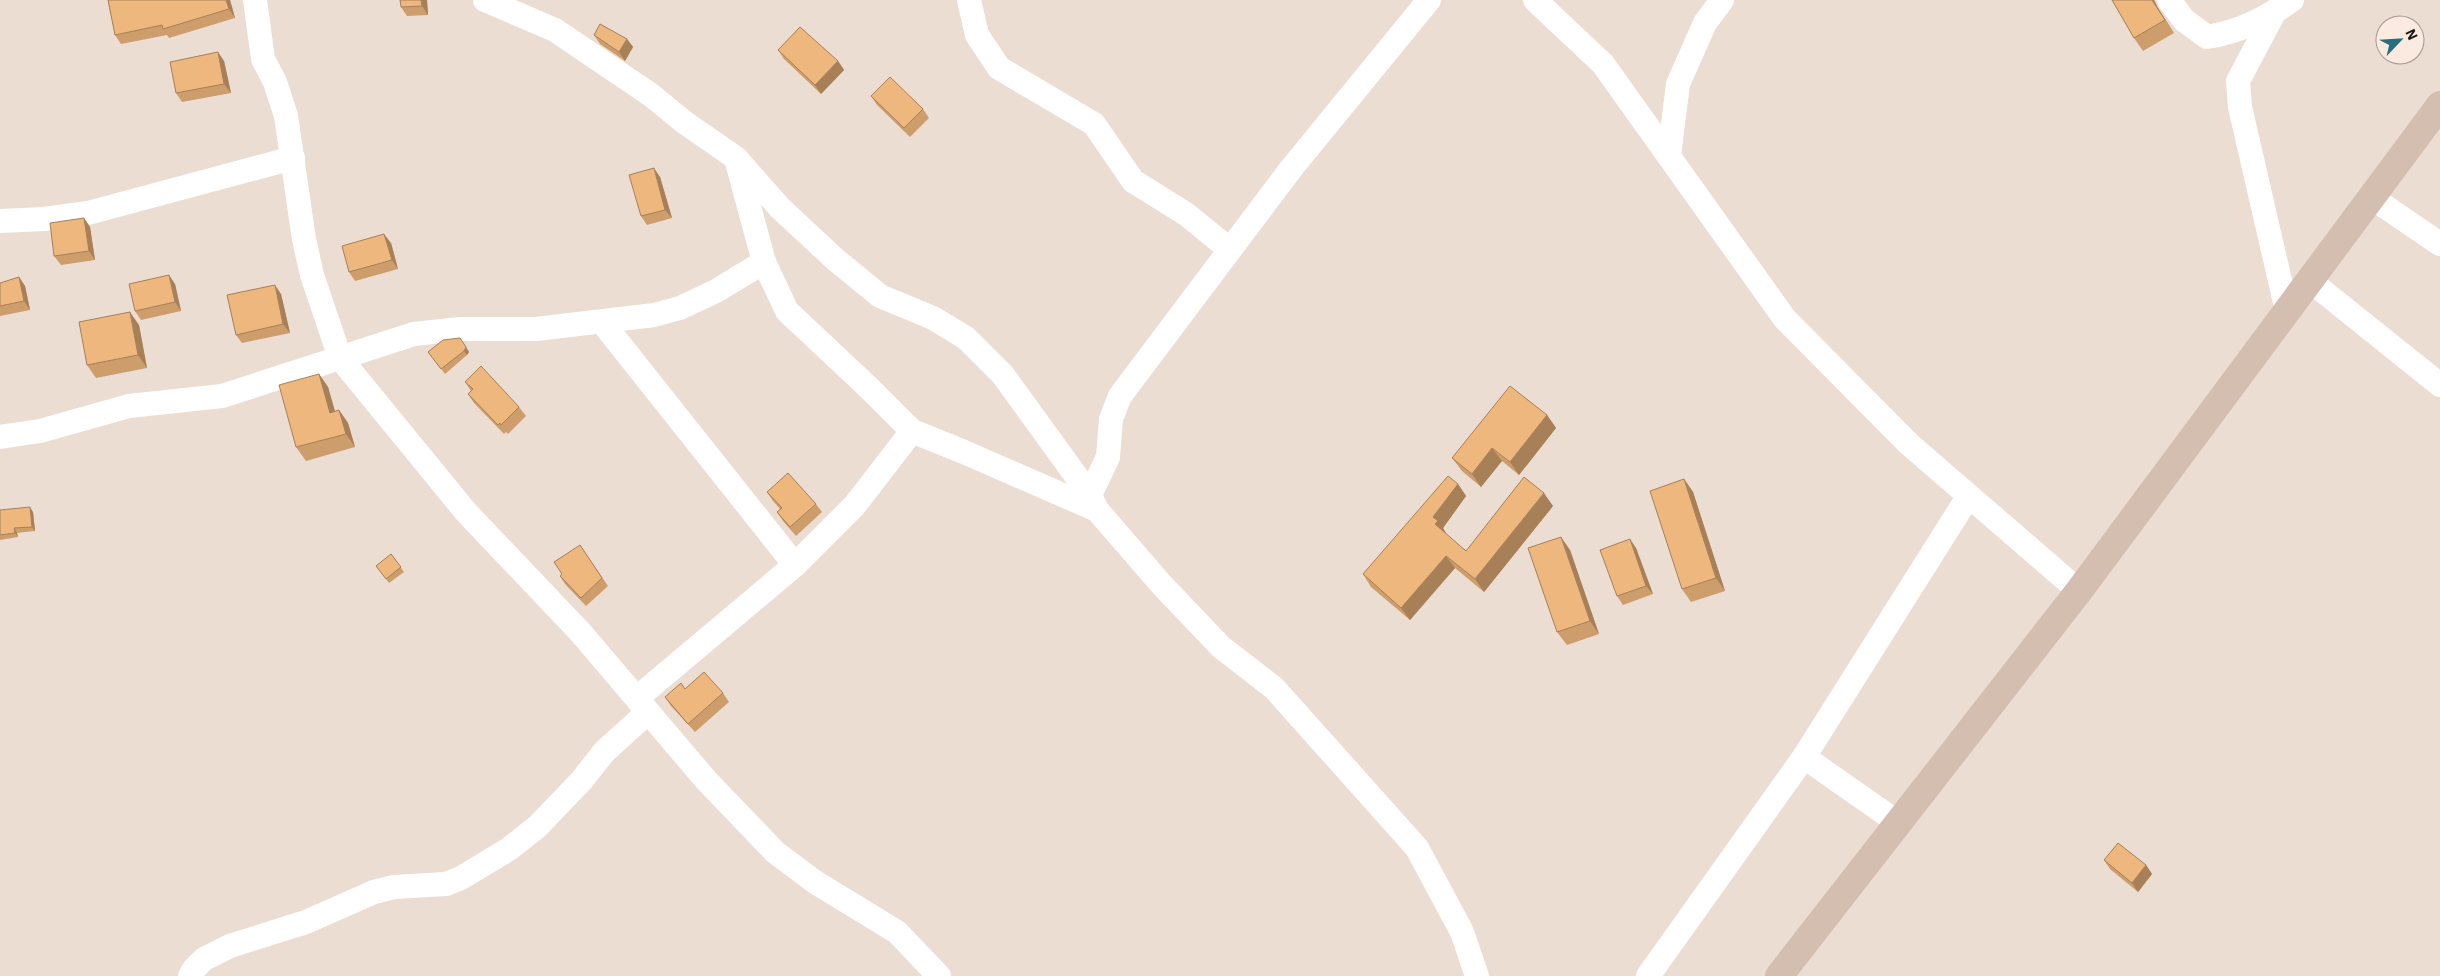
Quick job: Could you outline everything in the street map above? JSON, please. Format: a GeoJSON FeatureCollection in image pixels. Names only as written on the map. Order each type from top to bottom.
{"type":"FeatureCollection","features":[{"type":"Feature","properties":{"kind":"main road"},"geometry":{"type":"LineString","coordinates":[[1779,976],[1897,822],[2079,591],[2440,105]]}},
{"type":"Feature","properties":{"kind":"street"},"geometry":{"type":"LineString","coordinates":[[254,0],[263,59],[275,82],[286,116],[304,239],[312,275],[340,358],[466,512],[582,634],[706,780],[775,852],[815,882],[897,932],[938,976]]}},
{"type":"Feature","properties":{"kind":"street"},"geometry":{"type":"LineString","coordinates":[[485,0],[555,30],[651,95],[684,122],[736,158],[780,208],[836,260],[880,296],[933,318],[966,338],[1004,375],[1094,503],[1220,647],[1274,688],[1417,848],[1462,932],[1477,976]]}},
{"type":"Feature","properties":{"kind":"street"},"geometry":{"type":"LineString","coordinates":[[969,0],[977,35],[999,68],[1094,124],[1133,181],[1186,214],[1229,249]]}},
{"type":"Feature","properties":{"kind":"street"},"geometry":{"type":"LineString","coordinates":[[1094,503],[1108,457],[1111,419],[1120,396],[1290,170],[1429,0]]}},
{"type":"Feature","properties":{"kind":"street"},"geometry":{"type":"LineString","coordinates":[[1535,0],[1603,64],[1785,319],[1909,444],[1968,498],[2079,591]]}},
{"type":"Feature","properties":{"kind":"street"},"geometry":{"type":"LineString","coordinates":[[1669,156],[1678,84],[1705,23],[1722,0]]}},
{"type":"Feature","properties":{"kind":"street"},"geometry":{"type":"LineString","coordinates":[[2169,0],[2184,20],[2207,37],[2231,34],[2283,6]]}},
{"type":"Feature","properties":{"kind":"street"},"geometry":{"type":"LineString","coordinates":[[2283,6],[2238,81],[2240,107],[2287,311]]}},
{"type":"Feature","properties":{"kind":"street"},"geometry":{"type":"LineString","coordinates":[[0,221],[44,219],[88,213],[293,158]]}},
{"type":"Feature","properties":{"kind":"street"},"geometry":{"type":"LineString","coordinates":[[736,158],[764,262],[787,311],[912,431],[1094,503]]}},
{"type":"Feature","properties":{"kind":"street"},"geometry":{"type":"LineString","coordinates":[[2371,197],[2440,244]]}},
{"type":"Feature","properties":{"kind":"street"},"geometry":{"type":"LineString","coordinates":[[0,437],[40,431],[129,406],[222,396],[414,334],[460,329],[536,329],[654,315],[680,308],[716,291],[764,262]]}},
{"type":"Feature","properties":{"kind":"street"},"geometry":{"type":"LineString","coordinates":[[2309,280],[2440,385]]}},
{"type":"Feature","properties":{"kind":"street"},"geometry":{"type":"LineString","coordinates":[[602,322],[795,565]]}},
{"type":"Feature","properties":{"kind":"street"},"geometry":{"type":"LineString","coordinates":[[190,976],[204,959],[230,946],[306,922],[374,892],[394,887],[446,884],[461,878],[509,849],[538,826],[582,780],[642,705],[795,565],[855,505],[912,431]]}},
{"type":"Feature","properties":{"kind":"street"},"geometry":{"type":"LineString","coordinates":[[1648,976],[1804,757],[1968,498]]}},
{"type":"Feature","properties":{"kind":"street"},"geometry":{"type":"LineString","coordinates":[[1804,757],[1897,822]]}},
{"type":"Feature","properties":{"kind":"building"},"geometry":{"type":"Polygon","coordinates":[[[108,0],[226,0],[229,9],[163,29],[162,25],[115,35],[108,0]]]}},
{"type":"Feature","properties":{"kind":"building"},"geometry":{"type":"Polygon","coordinates":[[[400,0],[421,0],[422,6],[401,7],[400,0]]]}},
{"type":"Feature","properties":{"kind":"building"},"geometry":{"type":"Polygon","coordinates":[[[2112,0],[2152,0],[2165,20],[2134,38],[2112,0]]]}},
{"type":"Feature","properties":{"kind":"building"},"geometry":{"type":"Polygon","coordinates":[[[600,24],[627,39],[619,52],[594,35],[600,24]]]}},
{"type":"Feature","properties":{"kind":"building"},"geometry":{"type":"Polygon","coordinates":[[[800,27],[838,61],[815,85],[778,50],[800,27]]]}},
{"type":"Feature","properties":{"kind":"building"},"geometry":{"type":"Polygon","coordinates":[[[218,52],[224,84],[176,93],[170,62],[218,52]]]}},
{"type":"Feature","properties":{"kind":"building"},"geometry":{"type":"Polygon","coordinates":[[[890,77],[923,109],[904,128],[871,96],[890,77]]]}},
{"type":"Feature","properties":{"kind":"building"},"geometry":{"type":"Polygon","coordinates":[[[654,168],[665,210],[641,216],[629,175],[654,168]]]}},
{"type":"Feature","properties":{"kind":"building"},"geometry":{"type":"Polygon","coordinates":[[[84,218],[89,251],[54,256],[50,223],[84,218]]]}},
{"type":"Feature","properties":{"kind":"building"},"geometry":{"type":"Polygon","coordinates":[[[384,234],[392,260],[349,272],[342,246],[384,234]]]}},
{"type":"Feature","properties":{"kind":"building"},"geometry":{"type":"Polygon","coordinates":[[[169,275],[175,302],[135,311],[129,284],[169,275]]]}},
{"type":"Feature","properties":{"kind":"building"},"geometry":{"type":"Polygon","coordinates":[[[19,277],[24,301],[0,306],[0,283],[19,277]]]}},
{"type":"Feature","properties":{"kind":"building"},"geometry":{"type":"Polygon","coordinates":[[[275,285],[283,324],[236,335],[227,295],[275,285]]]}},
{"type":"Feature","properties":{"kind":"building"},"geometry":{"type":"Polygon","coordinates":[[[130,312],[138,355],[87,365],[79,322],[130,312]]]}},
{"type":"Feature","properties":{"kind":"building"},"geometry":{"type":"Polygon","coordinates":[[[460,338],[466,347],[464,351],[441,369],[428,352],[443,340],[460,338]]]}},
{"type":"Feature","properties":{"kind":"building"},"geometry":{"type":"Polygon","coordinates":[[[481,366],[519,407],[501,425],[500,423],[498,425],[468,394],[473,389],[465,382],[481,366]]]}},
{"type":"Feature","properties":{"kind":"building"},"geometry":{"type":"Polygon","coordinates":[[[319,374],[330,413],[339,410],[346,434],[296,447],[279,385],[319,374]]]}},
{"type":"Feature","properties":{"kind":"building"},"geometry":{"type":"Polygon","coordinates":[[[1510,386],[1547,415],[1510,462],[1492,448],[1472,474],[1452,458],[1510,386]]]}},
{"type":"Feature","properties":{"kind":"building"},"geometry":{"type":"Polygon","coordinates":[[[788,473],[816,504],[790,527],[777,512],[782,508],[767,492],[788,473]]]}},
{"type":"Feature","properties":{"kind":"building"},"geometry":{"type":"Polygon","coordinates":[[[1448,476],[1458,484],[1433,517],[1438,521],[1435,524],[1466,551],[1524,477],[1544,493],[1475,579],[1446,556],[1401,608],[1363,574],[1448,476]]]}},
{"type":"Feature","properties":{"kind":"building"},"geometry":{"type":"Polygon","coordinates":[[[1684,479],[1716,578],[1682,589],[1650,491],[1684,479]]]}},
{"type":"Feature","properties":{"kind":"building"},"geometry":{"type":"Polygon","coordinates":[[[30,507],[32,527],[14,528],[15,533],[0,535],[0,510],[30,507]]]}},
{"type":"Feature","properties":{"kind":"building"},"geometry":{"type":"Polygon","coordinates":[[[1561,537],[1590,621],[1557,632],[1528,548],[1561,537]]]}},
{"type":"Feature","properties":{"kind":"building"},"geometry":{"type":"Polygon","coordinates":[[[1630,539],[1646,586],[1617,596],[1600,550],[1630,539]]]}},
{"type":"Feature","properties":{"kind":"building"},"geometry":{"type":"Polygon","coordinates":[[[580,545],[602,578],[581,598],[560,576],[562,574],[554,562],[580,545]]]}},
{"type":"Feature","properties":{"kind":"building"},"geometry":{"type":"Polygon","coordinates":[[[391,554],[401,567],[386,579],[376,566],[391,554]]]}},
{"type":"Feature","properties":{"kind":"building"},"geometry":{"type":"Polygon","coordinates":[[[704,672],[723,693],[688,724],[665,697],[681,683],[685,689],[704,672]]]}},
{"type":"Feature","properties":{"kind":"building"},"geometry":{"type":"Polygon","coordinates":[[[2118,843],[2146,865],[2132,883],[2104,860],[2118,843]]]}}]}
